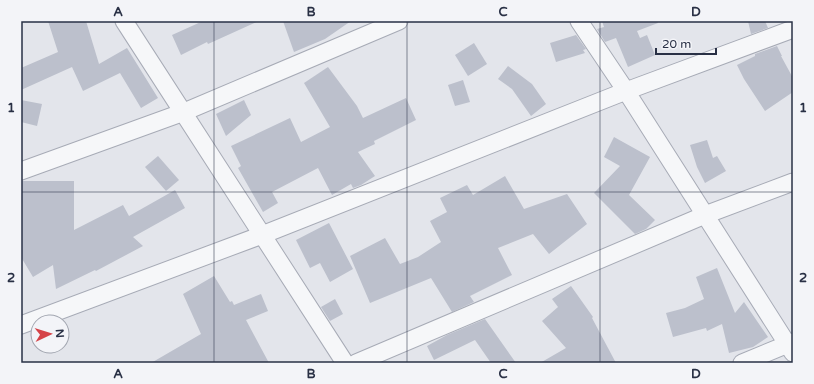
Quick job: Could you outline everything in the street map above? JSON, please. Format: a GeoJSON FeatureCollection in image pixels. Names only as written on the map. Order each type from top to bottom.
{"type":"FeatureCollection","features":[{"type":"Feature","properties":{"kind":"street"},"geometry":{"type":"LineString","coordinates":[[124,21],[346,363]]}},
{"type":"Feature","properties":{"kind":"street"},"geometry":{"type":"LineString","coordinates":[[21,171],[184,112],[399,21]]}},
{"type":"Feature","properties":{"kind":"street"},"geometry":{"type":"LineString","coordinates":[[579,21],[791,346],[742,363]]}},
{"type":"Feature","properties":{"kind":"street"},"geometry":{"type":"LineString","coordinates":[[21,324],[262,235],[626,91],[793,29]]}},
{"type":"Feature","properties":{"kind":"street"},"geometry":{"type":"LineString","coordinates":[[356,363],[705,215],[793,182]]}},
{"type":"Feature","properties":{"kind":"building"},"geometry":{"type":"Polygon","coordinates":[[[48,21],[86,21],[99,64],[127,48],[158,98],[141,108],[120,73],[83,91],[72,67],[21,90],[21,68],[58,52],[48,21]]]}},
{"type":"Feature","properties":{"kind":"building"},"geometry":{"type":"Polygon","coordinates":[[[203,21],[259,21],[208,44],[207,42],[181,55],[172,35],[203,21]]]}},
{"type":"Feature","properties":{"kind":"building"},"geometry":{"type":"Polygon","coordinates":[[[283,21],[351,21],[325,39],[294,52],[283,21]]]}},
{"type":"Feature","properties":{"kind":"building"},"geometry":{"type":"Polygon","coordinates":[[[602,21],[657,21],[658,23],[637,31],[640,38],[647,35],[655,55],[628,67],[616,38],[605,42],[597,29],[604,27],[602,21]]]}},
{"type":"Feature","properties":{"kind":"building"},"geometry":{"type":"Polygon","coordinates":[[[748,21],[765,21],[768,28],[751,34],[748,21]]]}},
{"type":"Feature","properties":{"kind":"building"},"geometry":{"type":"Polygon","coordinates":[[[576,35],[586,49],[583,50],[585,53],[556,62],[550,43],[576,35]]]}},
{"type":"Feature","properties":{"kind":"building"},"geometry":{"type":"Polygon","coordinates":[[[474,43],[487,64],[468,76],[455,55],[474,43]]]}},
{"type":"Feature","properties":{"kind":"building"},"geometry":{"type":"Polygon","coordinates":[[[777,46],[793,78],[793,92],[765,111],[744,79],[737,65],[755,56],[755,54],[777,46]]]}},
{"type":"Feature","properties":{"kind":"building"},"geometry":{"type":"Polygon","coordinates":[[[508,66],[532,84],[546,104],[531,116],[512,89],[498,79],[508,66]]]}},
{"type":"Feature","properties":{"kind":"building"},"geometry":{"type":"Polygon","coordinates":[[[328,67],[357,106],[363,118],[406,98],[416,120],[374,141],[375,144],[358,152],[375,176],[361,185],[353,188],[351,184],[332,195],[318,168],[272,192],[278,203],[263,212],[238,168],[241,166],[231,146],[290,118],[301,142],[330,127],[304,83],[328,67]]]}},
{"type":"Feature","properties":{"kind":"building"},"geometry":{"type":"Polygon","coordinates":[[[463,80],[470,102],[455,106],[448,85],[463,80]]]}},
{"type":"Feature","properties":{"kind":"building"},"geometry":{"type":"Polygon","coordinates":[[[21,100],[42,104],[37,126],[21,122],[21,100]]]}},
{"type":"Feature","properties":{"kind":"building"},"geometry":{"type":"Polygon","coordinates":[[[244,100],[251,115],[226,136],[216,114],[244,100]]]}},
{"type":"Feature","properties":{"kind":"building"},"geometry":{"type":"Polygon","coordinates":[[[614,137],[650,157],[629,195],[655,220],[646,229],[635,234],[594,193],[620,166],[604,157],[614,137]]]}},
{"type":"Feature","properties":{"kind":"building"},"geometry":{"type":"Polygon","coordinates":[[[707,140],[713,158],[717,156],[726,171],[705,183],[697,167],[690,145],[707,140]]]}},
{"type":"Feature","properties":{"kind":"building"},"geometry":{"type":"Polygon","coordinates":[[[158,156],[179,180],[166,191],[145,167],[158,156]]]}},
{"type":"Feature","properties":{"kind":"building"},"geometry":{"type":"Polygon","coordinates":[[[505,176],[524,209],[567,194],[587,224],[549,254],[533,234],[498,248],[512,275],[470,296],[474,302],[452,312],[431,278],[370,303],[350,256],[385,238],[400,264],[418,257],[441,242],[430,221],[447,212],[440,198],[467,185],[473,195],[505,176]]]}},
{"type":"Feature","properties":{"kind":"building"},"geometry":{"type":"Polygon","coordinates":[[[21,181],[74,181],[74,230],[123,205],[129,216],[175,190],[185,208],[133,237],[143,246],[96,271],[95,270],[56,289],[53,265],[33,277],[21,257],[21,181]]]}},
{"type":"Feature","properties":{"kind":"building"},"geometry":{"type":"Polygon","coordinates":[[[329,223],[353,269],[330,282],[320,263],[310,268],[296,240],[329,223]]]}},
{"type":"Feature","properties":{"kind":"building"},"geometry":{"type":"Polygon","coordinates":[[[717,268],[735,313],[744,302],[768,337],[753,347],[729,353],[722,324],[707,331],[706,328],[673,337],[666,313],[685,308],[704,299],[696,277],[717,268]]]}},
{"type":"Feature","properties":{"kind":"building"},"geometry":{"type":"Polygon","coordinates":[[[214,276],[230,302],[232,301],[234,305],[261,294],[268,311],[246,320],[269,363],[151,363],[201,334],[183,294],[214,276]]]}},
{"type":"Feature","properties":{"kind":"building"},"geometry":{"type":"Polygon","coordinates":[[[571,286],[593,317],[592,318],[616,363],[540,363],[566,348],[542,321],[558,307],[552,299],[571,286]]]}},
{"type":"Feature","properties":{"kind":"building"},"geometry":{"type":"Polygon","coordinates":[[[335,299],[343,314],[330,321],[321,307],[335,299]]]}},
{"type":"Feature","properties":{"kind":"building"},"geometry":{"type":"Polygon","coordinates":[[[485,319],[516,363],[491,363],[475,340],[434,360],[427,346],[447,335],[485,319]]]}}]}
